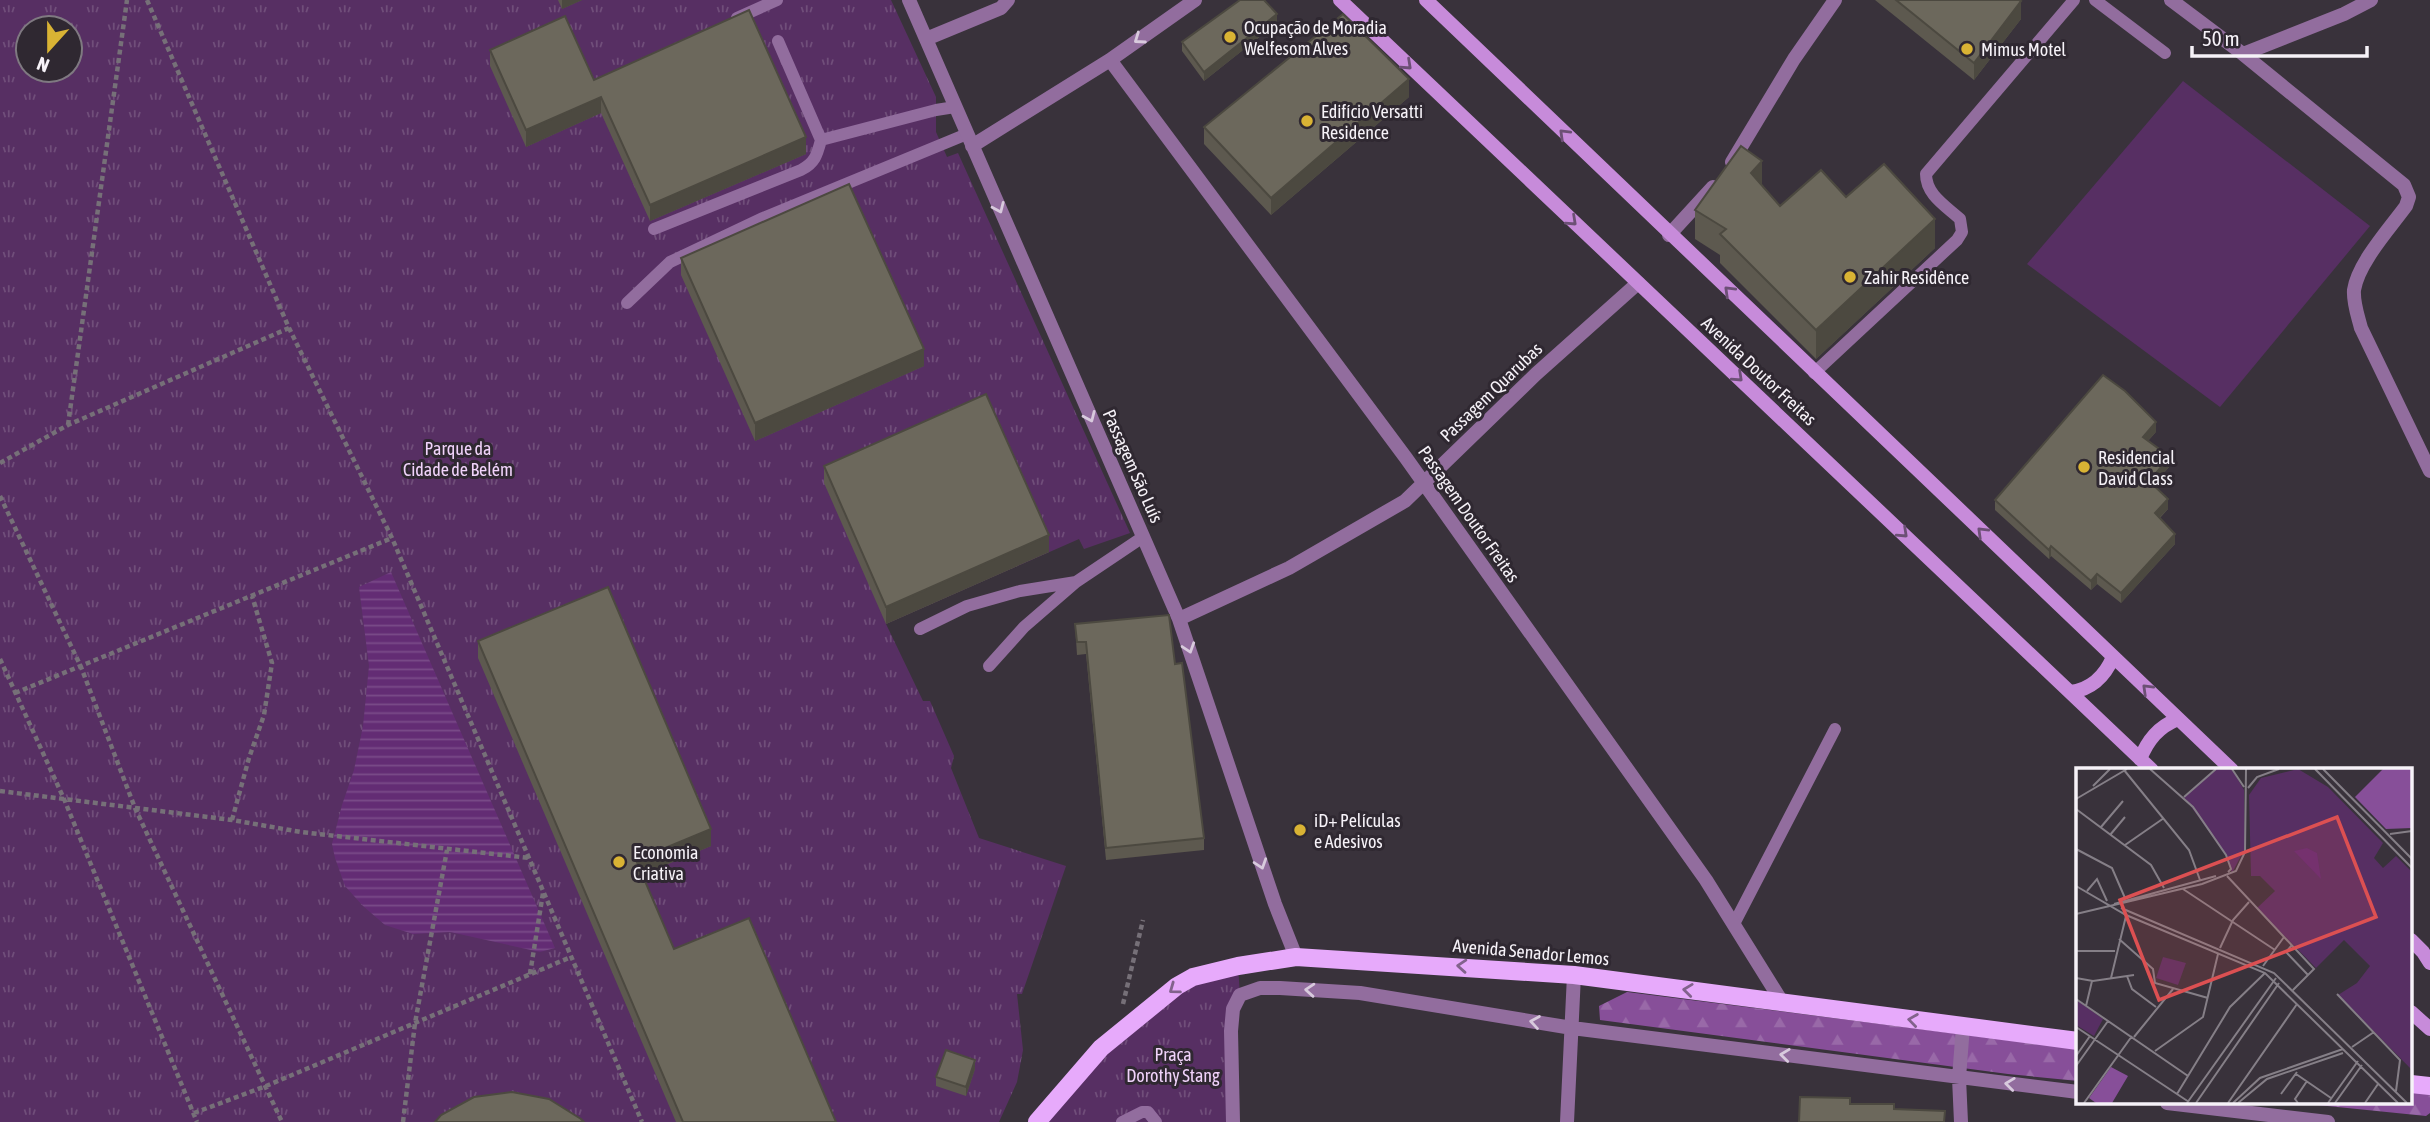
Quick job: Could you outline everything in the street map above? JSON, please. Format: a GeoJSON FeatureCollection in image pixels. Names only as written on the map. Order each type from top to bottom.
{"type":"FeatureCollection","features":[{"type":"Feature","properties":{"kind":"main road","name":"Avenida Doutor Freitas"},"geometry":{"type":"LineString","coordinates":[[1340,0],[2150,768]]}},
{"type":"Feature","properties":{"kind":"main road","name":"Avenida Doutor Freitas"},"geometry":{"type":"LineString","coordinates":[[1426,0],[2230,768]]}},
{"type":"Feature","properties":{"kind":"main road"},"geometry":{"type":"LineString","coordinates":[[2071,692],[2083,691],[2101,678],[2113,657]]}},
{"type":"Feature","properties":{"kind":"main road"},"geometry":{"type":"LineString","coordinates":[[2140,760],[2153,735],[2178,719]]}},
{"type":"Feature","properties":{"kind":"main road"},"geometry":{"type":"LineString","coordinates":[[2412,941],[2428,953]]}},
{"type":"Feature","properties":{"kind":"main road","name":"Avenida Senador Lemos"},"geometry":{"type":"LineString","coordinates":[[1037,1122],[1101,1048],[1177,986],[1193,977],[1238,966],[1296,957],[1574,975],[2076,1041]]}},
{"type":"Feature","properties":{"kind":"main road"},"geometry":{"type":"LineString","coordinates":[[2412,1013],[2430,1029]]}},
{"type":"Feature","properties":{"kind":"main road"},"geometry":{"type":"LineString","coordinates":[[2412,1084],[2430,1086]]}},
{"type":"Feature","properties":{"kind":"street","name":"Passagem São Luís"},"geometry":{"type":"LineString","coordinates":[[909,0],[1179,619],[1275,904],[1296,957]]}},
{"type":"Feature","properties":{"kind":"street"},"geometry":{"type":"LineString","coordinates":[[926,39],[1001,8],[1009,0]]}},
{"type":"Feature","properties":{"kind":"street"},"geometry":{"type":"LineString","coordinates":[[969,140],[1110,60],[1195,0]]}},
{"type":"Feature","properties":{"kind":"street"},"geometry":{"type":"LineString","coordinates":[[1669,235],[1722,175],[1794,59],[1835,0]]}},
{"type":"Feature","properties":{"kind":"street"},"geometry":{"type":"LineString","coordinates":[[2171,0],[2243,54],[2404,184],[2409,197],[2406,206],[2362,268],[2354,288],[2354,304],[2361,328],[2430,471]]}},
{"type":"Feature","properties":{"kind":"street"},"geometry":{"type":"LineString","coordinates":[[2243,54],[2344,14],[2371,0]]}},
{"type":"Feature","properties":{"kind":"street","name":"Passagem Doutor Freitas"},"geometry":{"type":"LineString","coordinates":[[1110,60],[1424,483],[1706,880],[1782,1002]]}},
{"type":"Feature","properties":{"kind":"street","name":"Passagem Quarubas"},"geometry":{"type":"LineString","coordinates":[[1179,619],[1289,568],[1405,501],[1536,374],[1638,283]]}},
{"type":"Feature","properties":{"kind":"street"},"geometry":{"type":"LineString","coordinates":[[1567,1122],[1574,975]]}},
{"type":"Feature","properties":{"kind":"street"},"geometry":{"type":"LineString","coordinates":[[1233,1122],[1233,1009],[1240,995],[1260,988],[1360,993],[1572,1028],[2076,1092]]}},
{"type":"Feature","properties":{"kind":"street"},"geometry":{"type":"LineString","coordinates":[[1961,1122],[1959,1078],[1963,1027]]}},
{"type":"Feature","properties":{"kind":"street"},"geometry":{"type":"LineString","coordinates":[[2175,1104],[2328,1122]]}},
{"type":"Feature","properties":{"kind":"lane"},"geometry":{"type":"LineString","coordinates":[[728,22],[777,0]]}},
{"type":"Feature","properties":{"kind":"lane"},"geometry":{"type":"LineString","coordinates":[[1814,373],[1957,240],[1962,232],[1960,219],[1932,194],[1926,184],[1926,174],[2074,0]]}},
{"type":"Feature","properties":{"kind":"lane"},"geometry":{"type":"LineString","coordinates":[[2095,0],[2165,53]]}},
{"type":"Feature","properties":{"kind":"lane"},"geometry":{"type":"LineString","coordinates":[[654,229],[801,170],[811,165],[817,156],[821,141],[778,41]]}},
{"type":"Feature","properties":{"kind":"lane"},"geometry":{"type":"LineString","coordinates":[[821,141],[956,107]]}},
{"type":"Feature","properties":{"kind":"lane"},"geometry":{"type":"LineString","coordinates":[[627,303],[670,262],[763,218],[969,140]]}},
{"type":"Feature","properties":{"kind":"lane"},"geometry":{"type":"LineString","coordinates":[[989,666],[1024,627],[1076,582],[1143,537]]}},
{"type":"Feature","properties":{"kind":"lane"},"geometry":{"type":"LineString","coordinates":[[920,629],[967,606],[1020,591],[1076,582]]}},
{"type":"Feature","properties":{"kind":"lane"},"geometry":{"type":"LineString","coordinates":[[1734,924],[1835,729]]}},
{"type":"Feature","properties":{"kind":"lane"},"geometry":{"type":"LineString","coordinates":[[1122,1122],[1142,1112],[1149,1112],[1156,1122]]}},
{"type":"Feature","properties":{"kind":"path"},"geometry":{"type":"LineString","coordinates":[[68,425],[127,0]]}},
{"type":"Feature","properties":{"kind":"path"},"geometry":{"type":"LineString","coordinates":[[147,0],[289,328],[392,538],[642,1122]]}},
{"type":"Feature","properties":{"kind":"path"},"geometry":{"type":"LineString","coordinates":[[0,463],[68,425],[289,328]]}},
{"type":"Feature","properties":{"kind":"path"},"geometry":{"type":"LineString","coordinates":[[0,496],[81,667],[135,808],[282,1122]]}},
{"type":"Feature","properties":{"kind":"path"},"geometry":{"type":"LineString","coordinates":[[15,693],[392,538]]}},
{"type":"Feature","properties":{"kind":"path"},"geometry":{"type":"LineString","coordinates":[[232,820],[248,758],[264,715],[272,663],[251,596]]}},
{"type":"Feature","properties":{"kind":"path"},"geometry":{"type":"LineString","coordinates":[[0,659],[64,799],[197,1122]]}},
{"type":"Feature","properties":{"kind":"path"},"geometry":{"type":"LineString","coordinates":[[0,791],[232,820],[300,832],[529,858]]}},
{"type":"Feature","properties":{"kind":"path"},"geometry":{"type":"LineString","coordinates":[[403,1122],[415,1023],[447,850]]}},
{"type":"Feature","properties":{"kind":"path"},"geometry":{"type":"LineString","coordinates":[[530,974],[543,892]]}},
{"type":"Feature","properties":{"kind":"path"},"geometry":{"type":"LineString","coordinates":[[1121,1012],[1143,920]]}},
{"type":"Feature","properties":{"kind":"path"},"geometry":{"type":"LineString","coordinates":[[194,1112],[266,1086],[571,957]]}},
{"type":"Feature","properties":{"kind":"green space","name":"Parque da Cidade de Belém"},"geometry":{"type":"Polygon","coordinates":[[[0,0],[891,0],[936,97],[936,132],[947,157],[958,153],[1130,533],[1084,549],[1079,539],[886,624],[923,701],[930,701],[954,756],[951,768],[979,838],[1066,866],[1022,994],[1017,994],[1023,1050],[1017,1082],[999,1122],[0,1122],[0,0]]]}},
{"type":"Feature","properties":{"kind":"green space"},"geometry":{"type":"Polygon","coordinates":[[[2183,81],[2370,226],[2220,407],[2027,264],[2183,81]]]}},
{"type":"Feature","properties":{"kind":"green space","name":"Praça Dorothy Stang"},"geometry":{"type":"Polygon","coordinates":[[[1238,966],[1240,995],[1233,1009],[1233,1122],[1037,1122],[1177,986],[1238,966]]]}},
{"type":"Feature","properties":{"kind":"green space"},"geometry":{"type":"Polygon","coordinates":[[[1627,992],[2076,1049],[2076,1081],[1600,1020],[1599,1006],[1627,992]]]}},
{"type":"Feature","properties":{"kind":"green space"},"geometry":{"type":"Polygon","coordinates":[[[2412,1091],[2430,1093],[2430,1113],[2426,1116],[2308,1104],[2412,1104],[2412,1091]]]}},
{"type":"Feature","properties":{"kind":"shaded area"},"geometry":{"type":"Polygon","coordinates":[[[391,572],[555,948],[540,952],[450,932],[413,934],[385,925],[345,886],[332,844],[354,770],[363,726],[369,666],[359,587],[391,572]]]}},
{"type":"Feature","properties":{"kind":"building","name":"Ocupação de Moradia Welfesom Alves"},"geometry":{"type":"Polygon","coordinates":[[[1240,0],[1264,0],[1277,14],[1204,72],[1182,42],[1240,0]]]}},
{"type":"Feature","properties":{"kind":"building","name":"Mimus Motel"},"geometry":{"type":"Polygon","coordinates":[[[1896,0],[2019,0],[2021,1],[1974,63],[1896,0]]]}},
{"type":"Feature","properties":{"kind":"building"},"geometry":{"type":"Polygon","coordinates":[[[749,10],[806,137],[650,205],[601,97],[526,130],[490,50],[565,16],[594,80],[749,10]]]}},
{"type":"Feature","properties":{"kind":"building","name":"Edifício Versatti Residence"},"geometry":{"type":"Polygon","coordinates":[[[1343,14],[1409,79],[1271,198],[1204,127],[1343,14]]]}},
{"type":"Feature","properties":{"kind":"building"},"geometry":{"type":"Polygon","coordinates":[[[1741,146],[1762,161],[1751,173],[1780,206],[1821,170],[1846,197],[1884,164],[1935,219],[1816,330],[1720,234],[1726,229],[1695,210],[1741,146]]]}},
{"type":"Feature","properties":{"kind":"building"},"geometry":{"type":"Polygon","coordinates":[[[849,184],[924,349],[755,423],[681,258],[849,184]]]}},
{"type":"Feature","properties":{"kind":"building"},"geometry":{"type":"Polygon","coordinates":[[[2103,375],[2125,391],[2156,422],[2143,437],[2170,457],[2149,481],[2168,499],[2155,513],[2175,534],[2121,593],[2097,574],[2091,581],[2051,546],[2049,550],[1995,500],[2103,375]]]}},
{"type":"Feature","properties":{"kind":"building"},"geometry":{"type":"Polygon","coordinates":[[[986,394],[1049,535],[886,607],[824,466],[986,394]]]}},
{"type":"Feature","properties":{"kind":"building","name":"Economia Criativa"},"geometry":{"type":"Polygon","coordinates":[[[608,587],[711,829],[636,860],[674,949],[749,918],[836,1122],[683,1122],[478,641],[608,587]]]}},
{"type":"Feature","properties":{"kind":"building"},"geometry":{"type":"Polygon","coordinates":[[[1169,615],[1175,664],[1182,663],[1204,838],[1106,848],[1086,642],[1077,642],[1075,624],[1169,615]]]}},
{"type":"Feature","properties":{"kind":"building"},"geometry":{"type":"Polygon","coordinates":[[[946,1050],[975,1060],[966,1087],[936,1077],[946,1050]]]}},
{"type":"Feature","properties":{"kind":"building"},"geometry":{"type":"Polygon","coordinates":[[[512,1092],[549,1099],[584,1122],[435,1122],[441,1115],[474,1097],[512,1092]]]}},
{"type":"Feature","properties":{"kind":"building"},"geometry":{"type":"Polygon","coordinates":[[[1800,1097],[1850,1098],[1850,1104],[1894,1104],[1894,1109],[1945,1111],[1944,1122],[1799,1122],[1800,1097]]]}},
{"type":"Feature","properties":{"kind":"place","name":"Ocupação de Moradia Welfesom Alves"},"geometry":{"type":"Point","coordinates":[1230,37]}},
{"type":"Feature","properties":{"kind":"place","name":"Mimus Motel"},"geometry":{"type":"Point","coordinates":[1967,49]}},
{"type":"Feature","properties":{"kind":"place","name":"Edifício Versatti Residence"},"geometry":{"type":"Point","coordinates":[1307,121]}},
{"type":"Feature","properties":{"kind":"place","name":"Zahir Residênce"},"geometry":{"type":"Point","coordinates":[1850,277]}},
{"type":"Feature","properties":{"kind":"place","name":"Residencial David Class"},"geometry":{"type":"Point","coordinates":[2084,467]}},
{"type":"Feature","properties":{"kind":"place","name":"iD+ Películas e Adesivos"},"geometry":{"type":"Point","coordinates":[1300,830]}},
{"type":"Feature","properties":{"kind":"place","name":"Economia Criativa"},"geometry":{"type":"Point","coordinates":[619,862]}}]}
